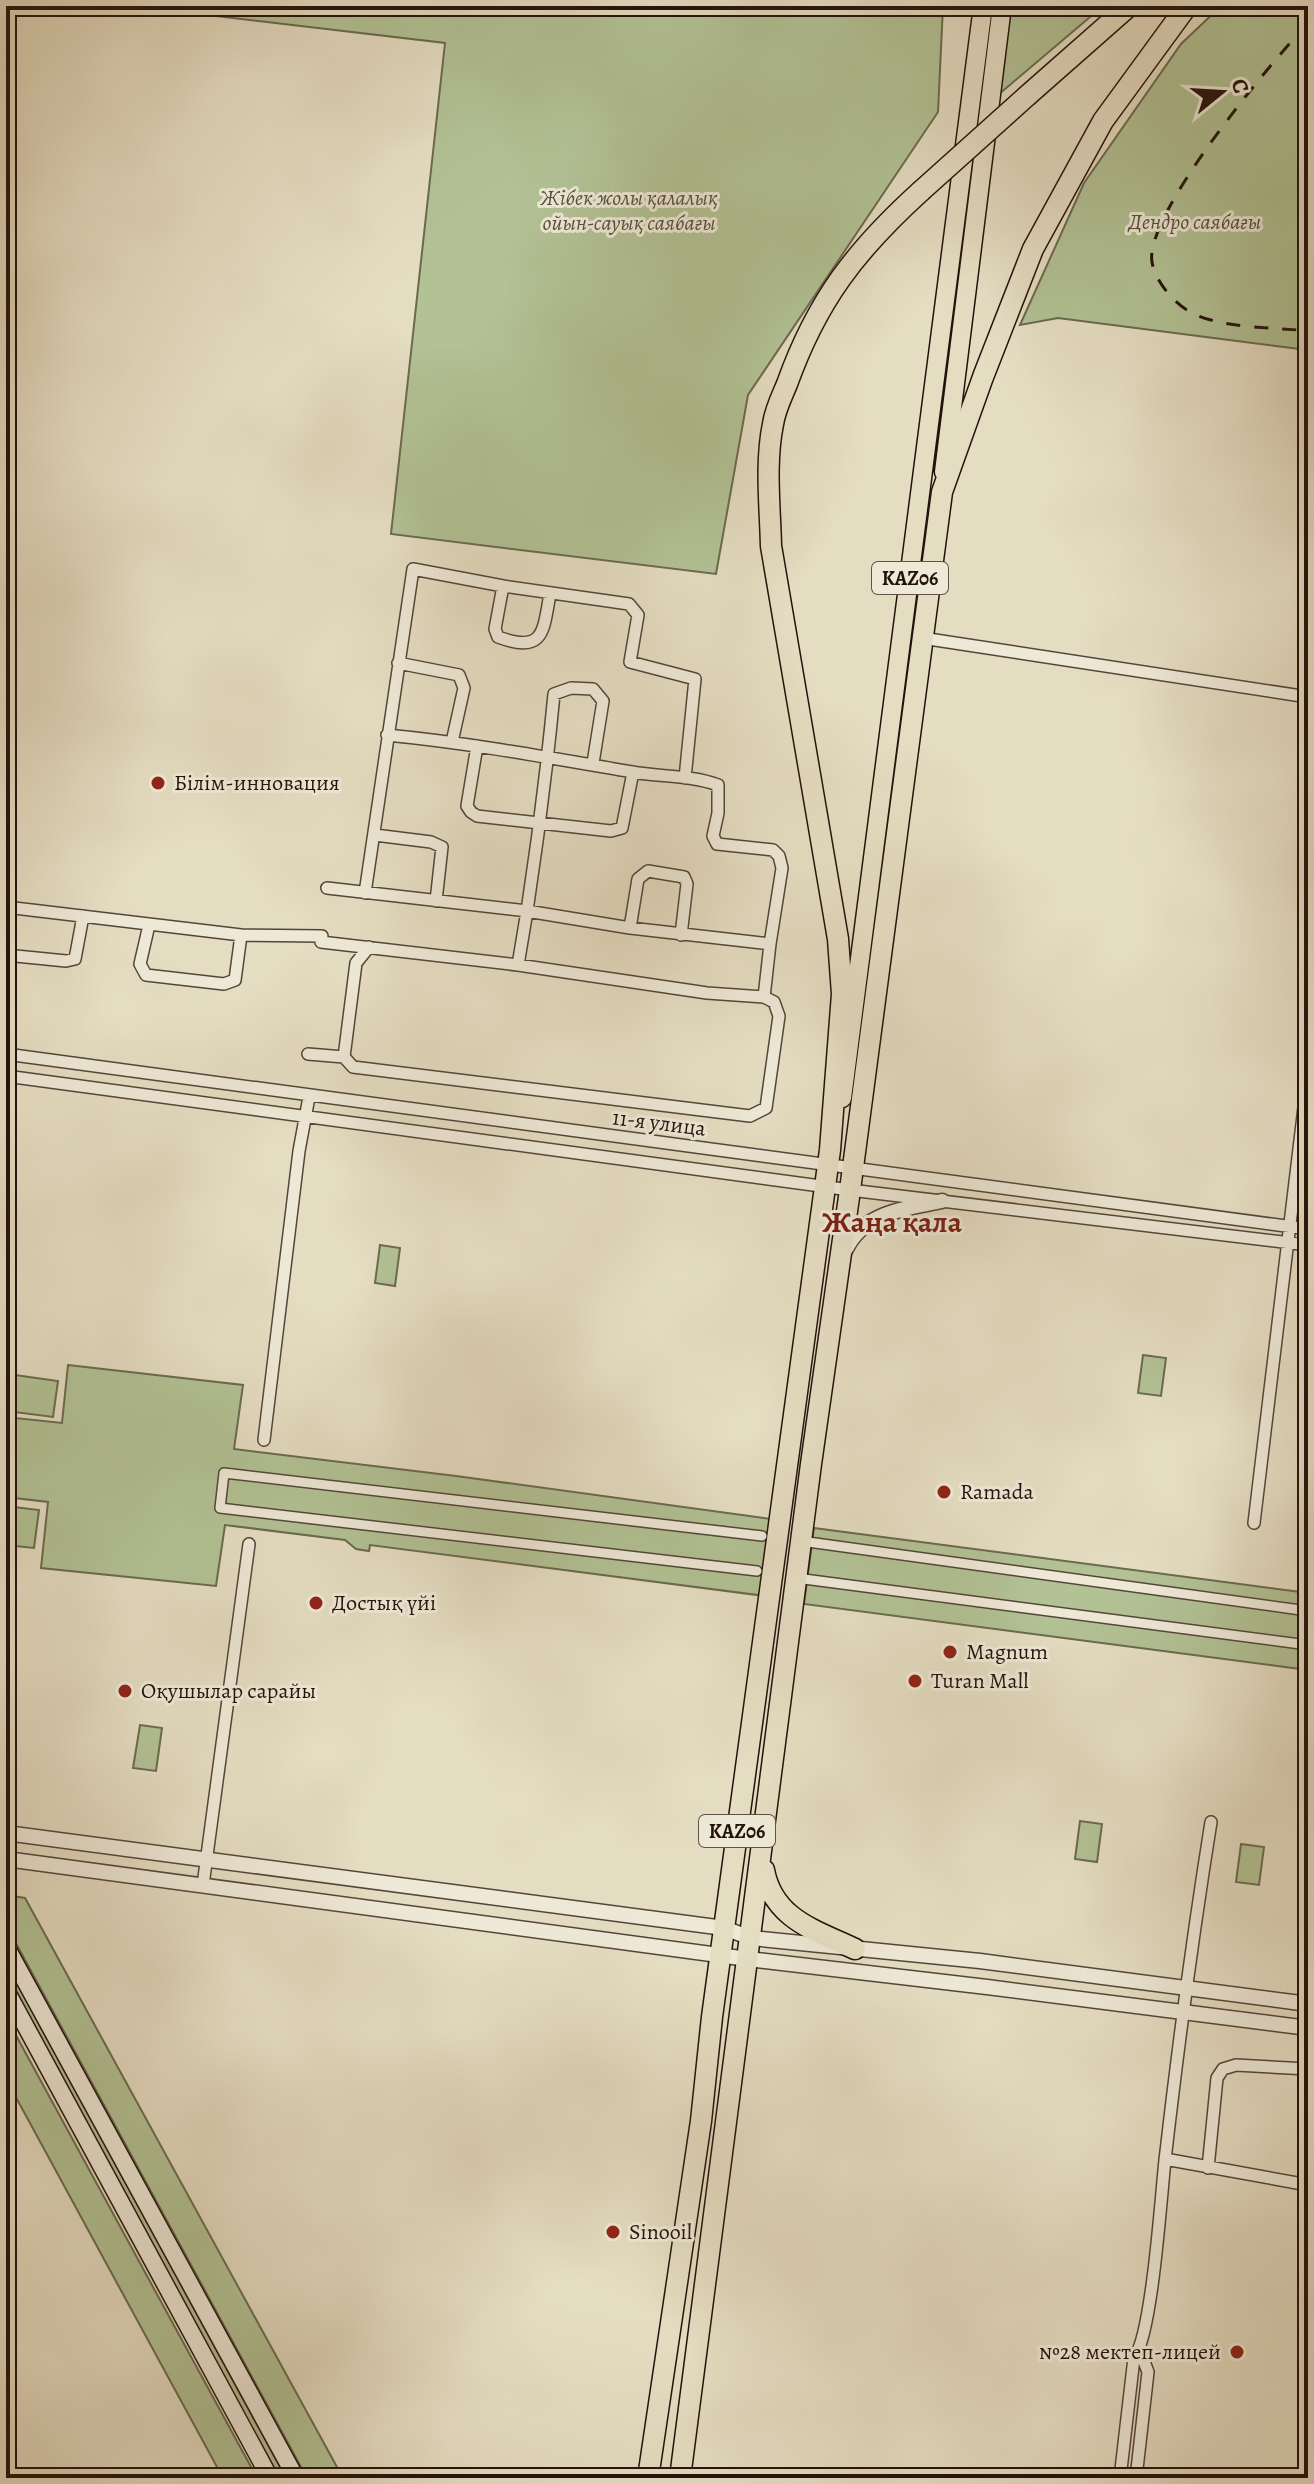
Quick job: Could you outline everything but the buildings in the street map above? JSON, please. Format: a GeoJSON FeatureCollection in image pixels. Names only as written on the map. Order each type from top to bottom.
{"type":"FeatureCollection","features":[{"type":"Feature","properties":{"kind":"highway","name":"KАZ06"},"geometry":{"type":"LineString","coordinates":[[648,2478],[701,2121],[720,1955],[828,1167],[842,994],[838,939],[771,546],[769,481],[773,424],[800,347],[834,284],[880,228],[1129,6]]}},
{"type":"Feature","properties":{"kind":"highway","name":"KАZ06"},"geometry":{"type":"LineString","coordinates":[[680,2478],[811,1464],[942,492],[1033,249],[1103,121],[1187,6]]}},
{"type":"Feature","properties":{"kind":"highway"},"geometry":{"type":"LineString","coordinates":[[761,1856],[766,1884],[778,1904],[792,1918],[855,1949]]}},
{"type":"Feature","properties":{"kind":"main road","name":"KАZ06"},"geometry":{"type":"LineString","coordinates":[[828,1167],[849,1054],[983,6]]}},
{"type":"Feature","properties":{"kind":"main road","name":"KАZ06"},"geometry":{"type":"LineString","coordinates":[[942,492],[1002,6]]}},
{"type":"Feature","properties":{"kind":"main road"},"geometry":{"type":"LineString","coordinates":[[6,1946],[296,2478]]}},
{"type":"Feature","properties":{"kind":"main road"},"geometry":{"type":"LineString","coordinates":[[6,1990],[270,2478]]}},
{"type":"Feature","properties":{"kind":"street"},"geometry":{"type":"LineString","coordinates":[[365,893],[413,569],[550,594],[629,604],[638,615],[630,662],[695,679],[685,778]]}},
{"type":"Feature","properties":{"kind":"street"},"geometry":{"type":"LineString","coordinates":[[503,586],[495,629],[498,637],[505,639],[530,643],[538,639],[543,630],[550,594]]}},
{"type":"Feature","properties":{"kind":"street"},"geometry":{"type":"LineString","coordinates":[[922,638],[1308,697]]}},
{"type":"Feature","properties":{"kind":"street"},"geometry":{"type":"LineString","coordinates":[[398,663],[459,675],[464,688],[452,742]]}},
{"type":"Feature","properties":{"kind":"street"},"geometry":{"type":"LineString","coordinates":[[518,965],[541,822],[554,694],[571,688],[593,689],[603,701],[593,763]]}},
{"type":"Feature","properties":{"kind":"street"},"geometry":{"type":"LineString","coordinates":[[387,735],[593,763],[718,785],[718,813],[713,836],[717,844],[773,850],[779,856],[782,868],[764,997]]}},
{"type":"Feature","properties":{"kind":"street"},"geometry":{"type":"LineString","coordinates":[[477,746],[467,806],[477,816],[611,831],[622,828],[633,772]]}},
{"type":"Feature","properties":{"kind":"street"},"geometry":{"type":"LineString","coordinates":[[375,835],[431,842],[442,847],[436,901]]}},
{"type":"Feature","properties":{"kind":"street"},"geometry":{"type":"LineString","coordinates":[[630,928],[638,879],[648,871],[684,877],[687,884],[681,935]]}},
{"type":"Feature","properties":{"kind":"street"},"geometry":{"type":"LineString","coordinates":[[327,888],[770,944]]}},
{"type":"Feature","properties":{"kind":"street"},"geometry":{"type":"LineString","coordinates":[[6,907],[241,935],[322,939],[707,993],[764,997],[774,1002],[779,1016],[766,1108],[750,1116],[353,1067],[344,1057],[308,1054]]}},
{"type":"Feature","properties":{"kind":"street"},"geometry":{"type":"LineString","coordinates":[[6,955],[66,961],[75,959],[83,916]]}},
{"type":"Feature","properties":{"kind":"street"},"geometry":{"type":"LineString","coordinates":[[149,925],[140,964],[146,975],[224,984],[235,980],[241,935]]}},
{"type":"Feature","properties":{"kind":"street"},"geometry":{"type":"LineString","coordinates":[[344,1057],[356,963],[369,947]]}},
{"type":"Feature","properties":{"kind":"street","name":"11-я улица"},"geometry":{"type":"LineString","coordinates":[[6,1054],[828,1167],[850,1190],[1308,1245]]}},
{"type":"Feature","properties":{"kind":"street"},"geometry":{"type":"LineString","coordinates":[[1254,1523],[1308,1074]]}},
{"type":"Feature","properties":{"kind":"street","name":"11-я улица"},"geometry":{"type":"LineString","coordinates":[[6,1076],[306,1116],[828,1167],[853,1166],[1308,1229]]}},
{"type":"Feature","properties":{"kind":"street"},"geometry":{"type":"LineString","coordinates":[[264,1440],[297,1166],[309,1097]]}},
{"type":"Feature","properties":{"kind":"street"},"geometry":{"type":"LineString","coordinates":[[840,1260],[851,1238],[865,1223],[894,1212],[942,1201]]}},
{"type":"Feature","properties":{"kind":"street"},"geometry":{"type":"LineString","coordinates":[[757,1571],[220,1508],[224,1473],[762,1536]]}},
{"type":"Feature","properties":{"kind":"street"},"geometry":{"type":"LineString","coordinates":[[808,1542],[1308,1611]]}},
{"type":"Feature","properties":{"kind":"street"},"geometry":{"type":"LineString","coordinates":[[203,1885],[249,1544]]}},
{"type":"Feature","properties":{"kind":"street"},"geometry":{"type":"LineString","coordinates":[[804,1579],[1308,1645]]}},
{"type":"Feature","properties":{"kind":"street"},"geometry":{"type":"LineString","coordinates":[[1136,2478],[1148,2372],[1140,2351],[1211,1822]]}},
{"type":"Feature","properties":{"kind":"street"},"geometry":{"type":"LineString","coordinates":[[6,1833],[724,1928],[749,1949],[1308,2028]]}},
{"type":"Feature","properties":{"kind":"street"},"geometry":{"type":"LineString","coordinates":[[6,1859],[720,1955],[749,1949],[855,1949],[953,1958],[1308,2004]]}},
{"type":"Feature","properties":{"kind":"street"},"geometry":{"type":"LineString","coordinates":[[1208,2168],[1217,2078],[1223,2069],[1236,2065],[1308,2069]]}},
{"type":"Feature","properties":{"kind":"street"},"geometry":{"type":"LineString","coordinates":[[1165,2159],[1308,2185]]}},
{"type":"Feature","properties":{"kind":"street"},"geometry":{"type":"LineString","coordinates":[[1120,2478],[1134,2358],[1140,2351]]}},
{"type":"Feature","properties":{"kind":"green space","name":"Жібек жолы қалалық ойын-сауық саябағы"},"geometry":{"type":"Polygon","coordinates":[[[131,6],[943,6],[938,112],[748,395],[716,574],[391,534],[445,43],[131,6]]]}},
{"type":"Feature","properties":{"kind":"green space"},"geometry":{"type":"Polygon","coordinates":[[[1010,6],[1103,6],[998,95],[1010,6]]]}},
{"type":"Feature","properties":{"kind":"green space","name":"Дендро саябағы"},"geometry":{"type":"Polygon","coordinates":[[[1221,6],[1308,6],[1308,350],[1058,318],[1020,325],[1084,183],[1181,44],[1221,6]]]}},
{"type":"Feature","properties":{"kind":"green space"},"geometry":{"type":"Polygon","coordinates":[[[380,1245],[400,1248],[395,1286],[375,1283],[380,1245]]]}},
{"type":"Feature","properties":{"kind":"green space"},"geometry":{"type":"Polygon","coordinates":[[[1143,1355],[1166,1358],[1161,1396],[1138,1393],[1143,1355]]]}},
{"type":"Feature","properties":{"kind":"green space"},"geometry":{"type":"Polygon","coordinates":[[[68,1365],[243,1385],[234,1449],[771,1519],[765,1596],[370,1545],[369,1551],[356,1549],[345,1540],[225,1525],[216,1586],[41,1568],[48,1502],[6,1497],[6,1417],[62,1423],[68,1365]]]}},
{"type":"Feature","properties":{"kind":"green space"},"geometry":{"type":"Polygon","coordinates":[[[8,1374],[58,1381],[53,1417],[6,1411],[8,1374]]]}},
{"type":"Feature","properties":{"kind":"green space"},"geometry":{"type":"Polygon","coordinates":[[[6,1506],[39,1510],[34,1548],[6,1545],[6,1506]]]}},
{"type":"Feature","properties":{"kind":"green space"},"geometry":{"type":"Polygon","coordinates":[[[814,1528],[1308,1593],[1308,1670],[804,1604],[814,1528]]]}},
{"type":"Feature","properties":{"kind":"green space"},"geometry":{"type":"Polygon","coordinates":[[[140,1725],[162,1728],[156,1771],[133,1768],[140,1725]]]}},
{"type":"Feature","properties":{"kind":"green space"},"geometry":{"type":"Polygon","coordinates":[[[1080,1821],[1102,1824],[1097,1862],[1075,1859],[1080,1821]]]}},
{"type":"Feature","properties":{"kind":"green space"},"geometry":{"type":"Polygon","coordinates":[[[1241,1844],[1264,1847],[1259,1885],[1236,1882],[1241,1844]]]}},
{"type":"Feature","properties":{"kind":"green space"},"geometry":{"type":"Polygon","coordinates":[[[6,1895],[25,1898],[343,2478],[307,2478],[6,1925],[6,1895]]]}},
{"type":"Feature","properties":{"kind":"green space"},"geometry":{"type":"Polygon","coordinates":[[[6,1963],[286,2478],[279,2478],[6,1977],[6,1963]]]}},
{"type":"Feature","properties":{"kind":"green space"},"geometry":{"type":"Polygon","coordinates":[[[6,2017],[257,2478],[223,2478],[6,2079],[6,2017]]]}},
{"type":"Feature","properties":{"kind":"railway"},"geometry":{"type":"LineString","coordinates":[[1308,23],[1241,102],[1189,175],[1155,239],[1152,262],[1160,283],[1170,296],[1199,316],[1229,324],[1308,331]]}},
{"type":"Feature","properties":{"kind":"place","name":"Білім-инновация"},"geometry":{"type":"Point","coordinates":[158,783]}},
{"type":"Feature","properties":{"kind":"place","name":"Ramada"},"geometry":{"type":"Point","coordinates":[944,1492]}},
{"type":"Feature","properties":{"kind":"place","name":"Достық үйі"},"geometry":{"type":"Point","coordinates":[316,1603]}},
{"type":"Feature","properties":{"kind":"place","name":"Magnum"},"geometry":{"type":"Point","coordinates":[950,1652]}},
{"type":"Feature","properties":{"kind":"place","name":"Turan Mall"},"geometry":{"type":"Point","coordinates":[915,1681]}},
{"type":"Feature","properties":{"kind":"place","name":"Оқушылар сарайы"},"geometry":{"type":"Point","coordinates":[125,1691]}},
{"type":"Feature","properties":{"kind":"place","name":"Sinooil"},"geometry":{"type":"Point","coordinates":[613,2232]}},
{"type":"Feature","properties":{"kind":"place","name":"№28 мектеп-лицей"},"geometry":{"type":"Point","coordinates":[1237,2352]}},
{"type":"Feature","properties":{"kind":"district","name":"Жаңа қала"},"geometry":{"type":"Point","coordinates":[892,1222]}}]}
